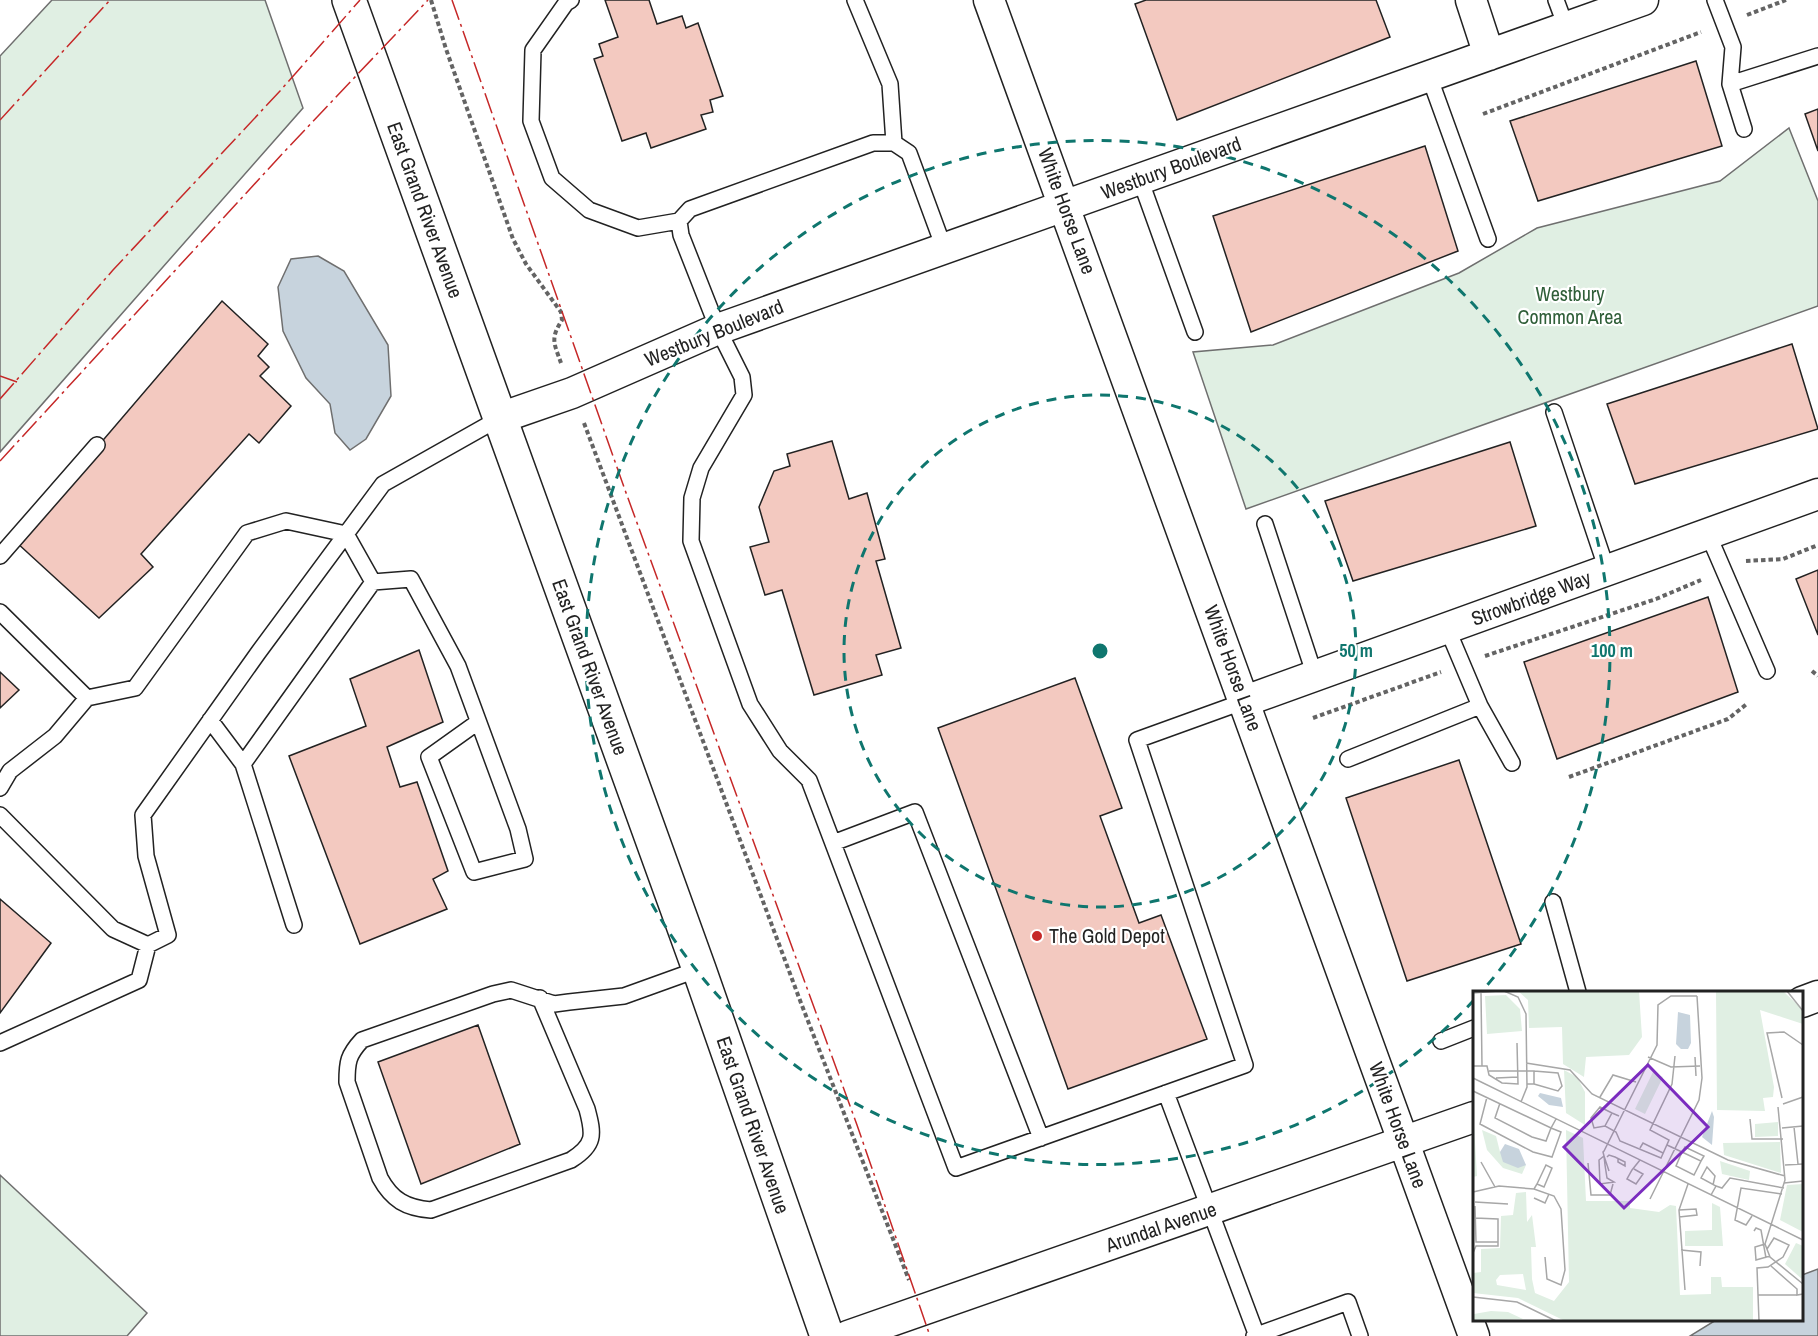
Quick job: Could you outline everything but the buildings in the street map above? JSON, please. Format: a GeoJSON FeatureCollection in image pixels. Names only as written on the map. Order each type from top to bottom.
{"type":"FeatureCollection","features":[{"type":"Feature","properties":{"kind":"main road","name":"East Grand River Avenue"},"geometry":{"type":"LineString","coordinates":[[350,0],[699,969],[827,1336]]}},
{"type":"Feature","properties":{"kind":"street","name":"White Horse Lane"},"geometry":{"type":"LineString","coordinates":[[989,0],[1066,206],[1474,1336]]}},
{"type":"Feature","properties":{"kind":"street"},"geometry":{"type":"LineString","coordinates":[[1471,0],[1489,55]]}},
{"type":"Feature","properties":{"kind":"street","name":"Westbury Boulevard"},"geometry":{"type":"LineString","coordinates":[[500,418],[572,393],[718,329],[1489,55],[1561,14],[1643,0]]}},
{"type":"Feature","properties":{"kind":"street","name":"Strowbridge Way"},"geometry":{"type":"LineString","coordinates":[[1245,701],[1818,494]]}},
{"type":"Feature","properties":{"kind":"street"},"geometry":{"type":"LineString","coordinates":[[1803,1002],[1818,996]]}},
{"type":"Feature","properties":{"kind":"street","name":"Arundal Avenue"},"geometry":{"type":"LineString","coordinates":[[848,1336],[1473,1117]]}},
{"type":"Feature","properties":{"kind":"lane"},"geometry":{"type":"LineString","coordinates":[[571,0],[566,3],[533,50],[531,122],[552,178],[589,210],[638,228],[680,228]]}},
{"type":"Feature","properties":{"kind":"lane"},"geometry":{"type":"LineString","coordinates":[[855,0],[890,84],[894,143]]}},
{"type":"Feature","properties":{"kind":"lane"},"geometry":{"type":"LineString","coordinates":[[1715,0],[1733,47],[1730,84],[1744,129]]}},
{"type":"Feature","properties":{"kind":"lane"},"geometry":{"type":"LineString","coordinates":[[1730,84],[1818,56]]}},
{"type":"Feature","properties":{"kind":"lane"},"geometry":{"type":"LineString","coordinates":[[1429,76],[1488,239]]}},
{"type":"Feature","properties":{"kind":"lane"},"geometry":{"type":"LineString","coordinates":[[944,248],[909,153],[894,143],[873,143],[690,208],[680,228],[718,329],[742,377],[744,394],[701,468],[692,498],[691,541],[750,704],[780,751],[808,780],[956,1168],[1245,1065],[1137,740],[1245,701]]}},
{"type":"Feature","properties":{"kind":"lane"},"geometry":{"type":"LineString","coordinates":[[1140,179],[1195,333]]}},
{"type":"Feature","properties":{"kind":"lane"},"geometry":{"type":"LineString","coordinates":[[1554,412],[1607,570]]}},
{"type":"Feature","properties":{"kind":"lane"},"geometry":{"type":"LineString","coordinates":[[0,1043],[139,980],[148,945],[168,935],[146,856],[143,815],[383,484],[500,418]]}},
{"type":"Feature","properties":{"kind":"lane"},"geometry":{"type":"LineString","coordinates":[[0,556],[97,445]]}},
{"type":"Feature","properties":{"kind":"lane"},"geometry":{"type":"LineString","coordinates":[[0,788],[10,771],[55,736],[87,698],[135,688],[248,533],[286,521],[346,534],[374,582]]}},
{"type":"Feature","properties":{"kind":"lane"},"geometry":{"type":"LineString","coordinates":[[1265,524],[1315,676]]}},
{"type":"Feature","properties":{"kind":"lane"},"geometry":{"type":"LineString","coordinates":[[1708,534],[1767,671]]}},
{"type":"Feature","properties":{"kind":"lane"},"geometry":{"type":"LineString","coordinates":[[243,764],[374,582],[411,579],[458,666],[518,829],[525,859],[474,872],[429,757],[478,722]]}},
{"type":"Feature","properties":{"kind":"lane"},"geometry":{"type":"LineString","coordinates":[[0,612],[87,698]]}},
{"type":"Feature","properties":{"kind":"lane"},"geometry":{"type":"LineString","coordinates":[[1447,628],[1480,706],[1512,763]]}},
{"type":"Feature","properties":{"kind":"lane"},"geometry":{"type":"LineString","coordinates":[[1348,759],[1480,706]]}},
{"type":"Feature","properties":{"kind":"lane"},"geometry":{"type":"LineString","coordinates":[[210,720],[243,764],[294,925]]}},
{"type":"Feature","properties":{"kind":"lane"},"geometry":{"type":"LineString","coordinates":[[833,843],[915,812],[1041,1138]]}},
{"type":"Feature","properties":{"kind":"lane"},"geometry":{"type":"LineString","coordinates":[[0,814],[113,929],[148,945]]}},
{"type":"Feature","properties":{"kind":"lane"},"geometry":{"type":"LineString","coordinates":[[1553,902],[1577,991]]}},
{"type":"Feature","properties":{"kind":"lane"},"geometry":{"type":"LineString","coordinates":[[540,998],[589,1118],[591,1140],[584,1152],[571,1160],[431,1210],[417,1209],[400,1202],[387,1191],[380,1178],[347,1082],[347,1066],[351,1052],[362,1040],[493,994],[511,990],[540,998],[554,1004],[624,996],[699,969]]}},
{"type":"Feature","properties":{"kind":"lane"},"geometry":{"type":"LineString","coordinates":[[1441,1041],[1473,1028]]}},
{"type":"Feature","properties":{"kind":"lane"},"geometry":{"type":"LineString","coordinates":[[1166,1094],[1256,1336],[1348,1302],[1360,1336]]}},
{"type":"Feature","properties":{"kind":"path"},"geometry":{"type":"LineString","coordinates":[[431,0],[513,239],[526,264],[561,312],[562,320],[553,335],[558,355]]}},
{"type":"Feature","properties":{"kind":"path"},"geometry":{"type":"LineString","coordinates":[[1483,114],[1786,0]]}},
{"type":"Feature","properties":{"kind":"path"},"geometry":{"type":"LineString","coordinates":[[585,426],[801,1003],[920,1311]]}},
{"type":"Feature","properties":{"kind":"path"},"geometry":{"type":"LineString","coordinates":[[1313,718],[1535,638],[1656,599],[1745,561],[1783,559],[1818,545]]}},
{"type":"Feature","properties":{"kind":"path"},"geometry":{"type":"LineString","coordinates":[[1812,671],[1818,676]]}},
{"type":"Feature","properties":{"kind":"path"},"geometry":{"type":"LineString","coordinates":[[1569,777],[1728,719],[1748,703]]}},
{"type":"Feature","properties":{"kind":"green space"},"geometry":{"type":"Polygon","coordinates":[[[52,0],[265,0],[303,108],[0,452],[0,56],[52,0]]]}},
{"type":"Feature","properties":{"kind":"green space","name":"Westbury Common Area"},"geometry":{"type":"Polygon","coordinates":[[[1789,128],[1818,201],[1818,306],[1246,509],[1193,352],[1273,345],[1459,273],[1537,228],[1720,181],[1789,128]]]}},
{"type":"Feature","properties":{"kind":"green space"},"geometry":{"type":"Polygon","coordinates":[[[0,1175],[147,1313],[127,1336],[0,1336],[0,1175]]]}},
{"type":"Feature","properties":{"kind":"shaded area"},"geometry":{"type":"Polygon","coordinates":[[[318,256],[344,271],[388,345],[391,396],[366,439],[350,450],[335,433],[330,404],[306,378],[283,331],[278,287],[291,259],[318,256]]]}},
{"type":"Feature","properties":{"kind":"shaded area"},"geometry":{"type":"Polygon","coordinates":[[[1818,1269],[1818,1336],[1690,1336],[1714,1321],[1803,1321],[1803,1275],[1818,1269]]]}},
{"type":"Feature","properties":{"kind":"power"},"geometry":{"type":"LineString","coordinates":[[0,120],[110,0]]}},
{"type":"Feature","properties":{"kind":"power"},"geometry":{"type":"LineString","coordinates":[[0,399],[113,270],[280,91],[360,0]]}},
{"type":"Feature","properties":{"kind":"power"},"geometry":{"type":"LineString","coordinates":[[0,461],[283,153],[428,0]]}},
{"type":"Feature","properties":{"kind":"power"},"geometry":{"type":"LineString","coordinates":[[452,0],[625,490],[857,1125],[930,1336]]}},
{"type":"Feature","properties":{"kind":"power"},"geometry":{"type":"LineString","coordinates":[[0,376],[17,382]]}},
{"type":"Feature","properties":{"kind":"place","name":"The Gold Depot"},"geometry":{"type":"Point","coordinates":[1037,936]}}]}
